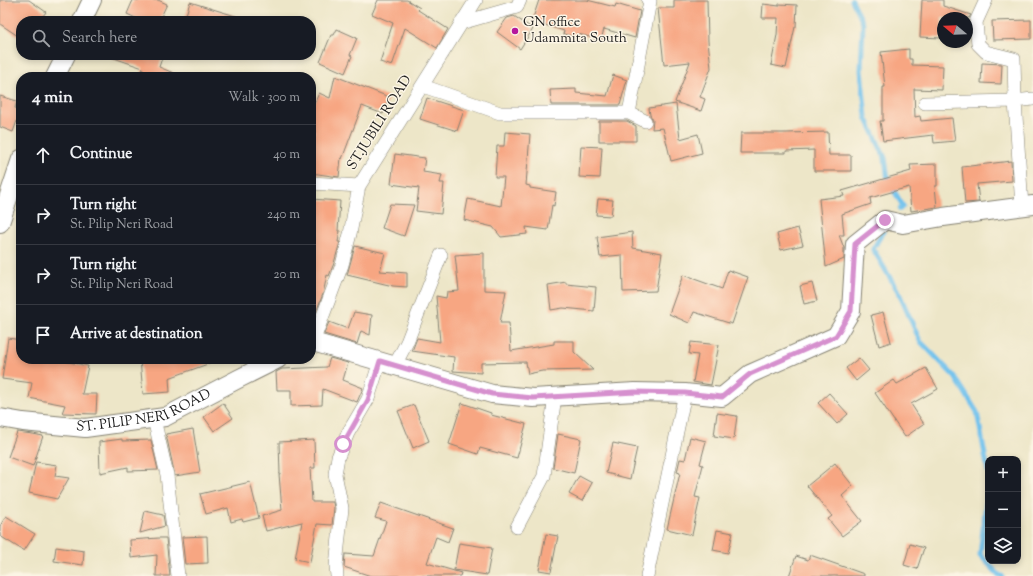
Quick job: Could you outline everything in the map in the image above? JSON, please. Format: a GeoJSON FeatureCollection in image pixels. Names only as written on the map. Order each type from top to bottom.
{"type":"FeatureCollection","features":[{"type":"Feature","properties":{"kind":"street"},"geometry":{"type":"LineString","coordinates":[[84,16],[92,0]]}},
{"type":"Feature","properties":{"kind":"street","name":"ST.JUBILI ROAD"},"geometry":{"type":"LineString","coordinates":[[316,333],[342,265],[350,234],[359,186],[476,0]]}},
{"type":"Feature","properties":{"kind":"street"},"geometry":{"type":"LineString","coordinates":[[461,23],[517,6],[520,0]]}},
{"type":"Feature","properties":{"kind":"street"},"geometry":{"type":"LineString","coordinates":[[629,113],[650,0],[648,0]]}},
{"type":"Feature","properties":{"kind":"street"},"geometry":{"type":"LineString","coordinates":[[316,344],[492,394],[533,398],[635,392],[685,393],[722,397],[750,374],[836,336],[851,311],[855,244],[885,220],[903,224],[1028,206],[1015,101],[1014,59],[986,52],[978,44],[976,22],[986,0]]}},
{"type":"Feature","properties":{"kind":"street"},"geometry":{"type":"LineString","coordinates":[[58,72],[64,60]]}},
{"type":"Feature","properties":{"kind":"street"},"geometry":{"type":"LineString","coordinates":[[423,86],[500,113],[629,113],[645,121]]}},
{"type":"Feature","properties":{"kind":"street"},"geometry":{"type":"LineString","coordinates":[[925,103],[1015,101],[1033,99]]}},
{"type":"Feature","properties":{"kind":"street"},"geometry":{"type":"LineString","coordinates":[[0,223],[16,174]]}},
{"type":"Feature","properties":{"kind":"street"},"geometry":{"type":"LineString","coordinates":[[316,183],[359,186]]}},
{"type":"Feature","properties":{"kind":"street"},"geometry":{"type":"LineString","coordinates":[[337,576],[336,566],[342,508],[336,474],[338,458],[348,433],[368,400],[387,363],[407,342],[441,255]]}},
{"type":"Feature","properties":{"kind":"street","name":"ST. PILIP NERI ROAD"},"geometry":{"type":"LineString","coordinates":[[0,418],[23,422],[85,428],[165,417],[268,364]]}},
{"type":"Feature","properties":{"kind":"street"},"geometry":{"type":"LineString","coordinates":[[647,576],[685,393]]}},
{"type":"Feature","properties":{"kind":"street"},"geometry":{"type":"LineString","coordinates":[[517,527],[544,476],[555,396]]}},
{"type":"Feature","properties":{"kind":"street"},"geometry":{"type":"LineString","coordinates":[[154,419],[167,474],[178,576]]}},
{"type":"Feature","properties":{"kind":"building"},"geometry":{"type":"Polygon","coordinates":[[[0,0],[29,0],[46,12],[43,16],[16,16],[16,35],[0,24],[0,0]]]}},
{"type":"Feature","properties":{"kind":"building"},"geometry":{"type":"Polygon","coordinates":[[[133,0],[158,0],[167,4],[161,16],[131,16],[127,14],[133,0]]]}},
{"type":"Feature","properties":{"kind":"building"},"geometry":{"type":"Polygon","coordinates":[[[378,0],[407,0],[420,8],[418,10],[448,29],[437,48],[405,28],[392,66],[380,62],[393,23],[372,14],[378,0]]]}},
{"type":"Feature","properties":{"kind":"building"},"geometry":{"type":"Polygon","coordinates":[[[539,0],[587,0],[615,7],[616,4],[640,11],[635,38],[604,29],[601,40],[578,34],[577,37],[563,34],[564,31],[532,21],[539,0]]]}},
{"type":"Feature","properties":{"kind":"building"},"geometry":{"type":"Polygon","coordinates":[[[674,0],[707,0],[708,41],[711,68],[700,97],[705,99],[701,111],[675,102],[690,62],[664,65],[658,8],[674,8],[674,0]]]}},
{"type":"Feature","properties":{"kind":"building"},"geometry":{"type":"Polygon","coordinates":[[[922,0],[943,0],[943,6],[962,12],[937,12],[937,38],[920,37],[922,0]]]}},
{"type":"Feature","properties":{"kind":"building"},"geometry":{"type":"Polygon","coordinates":[[[190,2],[236,16],[186,16],[190,2]]]}},
{"type":"Feature","properties":{"kind":"building"},"geometry":{"type":"Polygon","coordinates":[[[763,4],[779,6],[779,4],[797,5],[796,27],[786,68],[771,65],[777,35],[778,18],[762,18],[763,4]]]}},
{"type":"Feature","properties":{"kind":"building","name":"GN office Udammita South"},"geometry":{"type":"Polygon","coordinates":[[[514,16],[533,29],[520,49],[497,32],[507,18],[514,16]]]}},
{"type":"Feature","properties":{"kind":"building"},"geometry":{"type":"Polygon","coordinates":[[[1031,20],[1031,39],[993,40],[992,21],[1031,20]]]}},
{"type":"Feature","properties":{"kind":"building"},"geometry":{"type":"Polygon","coordinates":[[[337,29],[357,38],[345,73],[320,62],[331,35],[334,35],[337,29]]]}},
{"type":"Feature","properties":{"kind":"building"},"geometry":{"type":"Polygon","coordinates":[[[909,49],[909,59],[912,59],[912,65],[943,66],[942,90],[914,89],[915,117],[920,116],[921,121],[952,118],[955,141],[934,143],[933,135],[883,141],[880,121],[883,121],[883,87],[885,87],[881,52],[909,49]]]}},
{"type":"Feature","properties":{"kind":"building"},"geometry":{"type":"Polygon","coordinates":[[[120,60],[161,60],[159,67],[171,72],[142,72],[143,68],[120,60]]]}},
{"type":"Feature","properties":{"kind":"building"},"geometry":{"type":"Polygon","coordinates":[[[982,63],[1002,64],[1001,84],[981,83],[982,63]]]}},
{"type":"Feature","properties":{"kind":"building"},"geometry":{"type":"Polygon","coordinates":[[[613,75],[627,80],[620,105],[551,105],[550,90],[576,89],[576,93],[607,96],[613,75]]]}},
{"type":"Feature","properties":{"kind":"building"},"geometry":{"type":"Polygon","coordinates":[[[335,76],[389,97],[383,114],[362,106],[342,159],[341,158],[339,177],[316,174],[316,100],[319,93],[330,98],[335,76]]]}},
{"type":"Feature","properties":{"kind":"building"},"geometry":{"type":"Polygon","coordinates":[[[0,96],[16,101],[16,124],[13,132],[0,127],[0,96]]]}},
{"type":"Feature","properties":{"kind":"building"},"geometry":{"type":"Polygon","coordinates":[[[427,98],[464,110],[457,131],[420,119],[427,98]]]}},
{"type":"Feature","properties":{"kind":"building"},"geometry":{"type":"Polygon","coordinates":[[[676,104],[680,139],[698,134],[702,153],[671,161],[663,128],[652,129],[653,120],[650,115],[649,108],[676,104]]]}},
{"type":"Feature","properties":{"kind":"building"},"geometry":{"type":"Polygon","coordinates":[[[599,121],[627,121],[636,126],[636,141],[599,141],[599,121]]]}},
{"type":"Feature","properties":{"kind":"building"},"geometry":{"type":"Polygon","coordinates":[[[505,132],[530,134],[526,185],[530,186],[530,188],[556,192],[554,206],[552,205],[548,230],[526,227],[527,234],[501,237],[493,227],[464,220],[468,199],[501,206],[504,177],[495,177],[497,146],[504,146],[505,132]]]}},
{"type":"Feature","properties":{"kind":"building"},"geometry":{"type":"Polygon","coordinates":[[[828,132],[829,155],[851,155],[851,171],[814,171],[814,150],[786,151],[786,153],[740,153],[741,133],[828,132]]]}},
{"type":"Feature","properties":{"kind":"building"},"geometry":{"type":"Polygon","coordinates":[[[581,146],[602,147],[600,178],[579,177],[581,146]]]}},
{"type":"Feature","properties":{"kind":"building"},"geometry":{"type":"Polygon","coordinates":[[[395,154],[425,158],[423,172],[442,175],[440,183],[444,183],[441,214],[416,211],[419,188],[391,184],[395,154]]]}},
{"type":"Feature","properties":{"kind":"building"},"geometry":{"type":"Polygon","coordinates":[[[1011,161],[1012,181],[977,184],[979,202],[965,203],[962,167],[1011,161]]]}},
{"type":"Feature","properties":{"kind":"building"},"geometry":{"type":"Polygon","coordinates":[[[937,164],[937,186],[935,186],[937,207],[911,211],[909,187],[870,198],[871,204],[842,214],[844,235],[839,235],[844,248],[844,259],[826,267],[819,199],[844,196],[842,191],[911,171],[910,165],[937,164]]]}},
{"type":"Feature","properties":{"kind":"building"},"geometry":{"type":"Polygon","coordinates":[[[316,199],[340,201],[338,231],[340,231],[338,242],[340,242],[329,276],[327,275],[323,294],[316,312],[316,199]]]}},
{"type":"Feature","properties":{"kind":"building"},"geometry":{"type":"Polygon","coordinates":[[[598,199],[613,200],[611,216],[596,215],[598,199]]]}},
{"type":"Feature","properties":{"kind":"building"},"geometry":{"type":"Polygon","coordinates":[[[390,204],[414,205],[404,236],[382,228],[390,204]]]}},
{"type":"Feature","properties":{"kind":"building"},"geometry":{"type":"Polygon","coordinates":[[[798,228],[803,245],[781,250],[777,234],[798,228]]]}},
{"type":"Feature","properties":{"kind":"building"},"geometry":{"type":"Polygon","coordinates":[[[632,232],[633,248],[662,253],[656,291],[623,292],[622,255],[600,257],[597,237],[632,232]]]}},
{"type":"Feature","properties":{"kind":"building"},"geometry":{"type":"Polygon","coordinates":[[[355,246],[385,253],[380,271],[407,273],[407,287],[393,286],[347,275],[355,246]]]}},
{"type":"Feature","properties":{"kind":"building"},"geometry":{"type":"Polygon","coordinates":[[[484,253],[484,290],[506,291],[500,323],[509,323],[511,351],[554,344],[554,341],[574,341],[574,352],[593,370],[542,371],[528,374],[526,362],[481,363],[481,373],[453,371],[454,357],[412,351],[417,338],[440,342],[436,296],[446,298],[447,292],[459,291],[455,255],[484,253]]]}},
{"type":"Feature","properties":{"kind":"building"},"geometry":{"type":"Polygon","coordinates":[[[728,270],[748,277],[732,324],[694,312],[689,323],[669,314],[683,275],[722,289],[728,270]]]}},
{"type":"Feature","properties":{"kind":"building"},"geometry":{"type":"Polygon","coordinates":[[[566,282],[566,284],[596,287],[594,311],[563,308],[551,310],[548,285],[566,282]]]}},
{"type":"Feature","properties":{"kind":"building"},"geometry":{"type":"Polygon","coordinates":[[[812,283],[817,301],[804,304],[800,286],[812,283]]]}},
{"type":"Feature","properties":{"kind":"building"},"geometry":{"type":"Polygon","coordinates":[[[354,312],[372,315],[370,335],[361,331],[357,344],[324,334],[329,322],[348,329],[354,312]]]}},
{"type":"Feature","properties":{"kind":"building"},"geometry":{"type":"Polygon","coordinates":[[[883,312],[891,342],[879,346],[871,315],[883,312]]]}},
{"type":"Feature","properties":{"kind":"building"},"geometry":{"type":"Polygon","coordinates":[[[8,338],[16,339],[16,364],[78,364],[88,366],[82,394],[97,394],[96,414],[62,413],[65,405],[29,398],[32,383],[2,379],[8,338]]]}},
{"type":"Feature","properties":{"kind":"building"},"geometry":{"type":"Polygon","coordinates":[[[691,342],[719,345],[711,385],[693,382],[698,355],[689,354],[691,342]]]}},
{"type":"Feature","properties":{"kind":"building"},"geometry":{"type":"Polygon","coordinates":[[[330,358],[348,363],[343,380],[363,388],[357,402],[323,389],[322,405],[291,406],[291,390],[277,390],[276,372],[282,369],[327,367],[330,358]]]}},
{"type":"Feature","properties":{"kind":"building"},"geometry":{"type":"Polygon","coordinates":[[[859,358],[869,370],[856,381],[846,368],[859,358]]]}},
{"type":"Feature","properties":{"kind":"building"},"geometry":{"type":"Polygon","coordinates":[[[140,364],[208,364],[169,378],[170,392],[143,394],[140,364]]]}},
{"type":"Feature","properties":{"kind":"building"},"geometry":{"type":"Polygon","coordinates":[[[926,368],[938,389],[911,404],[924,424],[905,437],[875,393],[894,380],[897,384],[926,368]]]}},
{"type":"Feature","properties":{"kind":"building"},"geometry":{"type":"Polygon","coordinates":[[[829,393],[848,414],[837,424],[818,403],[829,393]]]}},
{"type":"Feature","properties":{"kind":"building"},"geometry":{"type":"Polygon","coordinates":[[[223,403],[233,418],[214,431],[204,417],[223,403]]]}},
{"type":"Feature","properties":{"kind":"building"},"geometry":{"type":"Polygon","coordinates":[[[462,403],[491,413],[491,415],[526,424],[517,458],[480,448],[478,454],[449,444],[462,403]]]}},
{"type":"Feature","properties":{"kind":"building"},"geometry":{"type":"Polygon","coordinates":[[[414,405],[429,441],[413,448],[398,411],[414,405]]]}},
{"type":"Feature","properties":{"kind":"building"},"geometry":{"type":"Polygon","coordinates":[[[717,413],[737,416],[734,439],[714,436],[717,413]]]}},
{"type":"Feature","properties":{"kind":"building"},"geometry":{"type":"Polygon","coordinates":[[[193,429],[200,472],[175,476],[166,434],[193,429]]]}},
{"type":"Feature","properties":{"kind":"building"},"geometry":{"type":"Polygon","coordinates":[[[17,432],[43,436],[33,466],[8,457],[17,432]]]}},
{"type":"Feature","properties":{"kind":"building"},"geometry":{"type":"Polygon","coordinates":[[[558,434],[581,439],[574,473],[553,468],[558,434]]]}},
{"type":"Feature","properties":{"kind":"building"},"geometry":{"type":"Polygon","coordinates":[[[690,437],[706,441],[700,464],[703,465],[695,497],[700,498],[692,535],[667,529],[680,473],[677,472],[680,459],[685,460],[690,437]]]}},
{"type":"Feature","properties":{"kind":"building"},"geometry":{"type":"Polygon","coordinates":[[[122,439],[122,441],[151,440],[158,470],[128,471],[128,467],[100,473],[99,442],[122,439]]]}},
{"type":"Feature","properties":{"kind":"building"},"geometry":{"type":"Polygon","coordinates":[[[314,440],[315,468],[310,468],[312,502],[333,502],[334,508],[332,525],[317,524],[310,562],[295,559],[302,522],[266,531],[262,516],[282,510],[279,474],[279,442],[314,440]]]}},
{"type":"Feature","properties":{"kind":"building"},"geometry":{"type":"Polygon","coordinates":[[[613,443],[637,448],[630,479],[606,473],[613,443]]]}},
{"type":"Feature","properties":{"kind":"building"},"geometry":{"type":"Polygon","coordinates":[[[36,462],[57,465],[55,476],[69,478],[57,499],[29,493],[36,462]]]}},
{"type":"Feature","properties":{"kind":"building"},"geometry":{"type":"Polygon","coordinates":[[[835,463],[853,486],[842,496],[862,521],[842,536],[828,519],[832,516],[807,486],[835,463]]]}},
{"type":"Feature","properties":{"kind":"building"},"geometry":{"type":"Polygon","coordinates":[[[579,476],[592,483],[582,501],[569,494],[579,476]]]}},
{"type":"Feature","properties":{"kind":"building"},"geometry":{"type":"Polygon","coordinates":[[[250,482],[259,518],[243,522],[242,519],[231,522],[228,508],[206,514],[200,494],[250,482]]]}},
{"type":"Feature","properties":{"kind":"building"},"geometry":{"type":"Polygon","coordinates":[[[381,503],[453,528],[448,542],[436,537],[427,563],[461,573],[460,576],[371,576],[344,567],[345,554],[374,556],[386,521],[375,518],[381,503]]]}},
{"type":"Feature","properties":{"kind":"building"},"geometry":{"type":"Polygon","coordinates":[[[145,511],[163,515],[165,526],[140,533],[145,511]]]}},
{"type":"Feature","properties":{"kind":"building"},"geometry":{"type":"Polygon","coordinates":[[[6,516],[35,534],[24,551],[0,536],[0,526],[6,516]]]}},
{"type":"Feature","properties":{"kind":"building"},"geometry":{"type":"Polygon","coordinates":[[[717,530],[733,533],[728,553],[713,550],[717,530]]]}},
{"type":"Feature","properties":{"kind":"building"},"geometry":{"type":"Polygon","coordinates":[[[546,534],[558,536],[551,572],[539,570],[546,534]]]}},
{"type":"Feature","properties":{"kind":"building"},"geometry":{"type":"Polygon","coordinates":[[[207,536],[208,563],[185,564],[182,537],[207,536]]]}},
{"type":"Feature","properties":{"kind":"building"},"geometry":{"type":"Polygon","coordinates":[[[166,538],[170,576],[156,576],[157,555],[131,558],[130,540],[166,538]]]}},
{"type":"Feature","properties":{"kind":"building"},"geometry":{"type":"Polygon","coordinates":[[[459,543],[492,548],[487,575],[454,570],[459,543]]]}},
{"type":"Feature","properties":{"kind":"building"},"geometry":{"type":"Polygon","coordinates":[[[910,544],[924,548],[917,569],[904,565],[910,544]]]}},
{"type":"Feature","properties":{"kind":"building"},"geometry":{"type":"Polygon","coordinates":[[[56,547],[84,551],[83,565],[54,561],[56,547]]]}},
{"type":"Feature","properties":{"kind":"building"},"geometry":{"type":"Polygon","coordinates":[[[810,555],[864,574],[864,576],[789,576],[796,556],[808,560],[810,555]]]}},
{"type":"Feature","properties":{"kind":"waterway"},"geometry":{"type":"LineString","coordinates":[[852,0],[863,23],[861,70],[866,117],[885,158],[888,181],[903,206],[900,209]]}},
{"type":"Feature","properties":{"kind":"waterway"},"geometry":{"type":"LineString","coordinates":[[883,232],[873,249],[899,293],[920,341],[955,377],[977,412],[985,456]]}},
{"type":"Feature","properties":{"kind":"waterway"},"geometry":{"type":"LineString","coordinates":[[987,492],[980,555],[999,575],[1002,576]]}},
{"type":"Feature","properties":{"kind":"place","name":"GN office Udammita South"},"geometry":{"type":"Point","coordinates":[515,31]}},
{"type":"Feature","properties":{"kind":"route"},"geometry":{"type":"LineString","coordinates":[[343,444],[368,400],[380,361],[492,394],[533,398],[635,392],[685,393],[722,397],[750,374],[836,336],[851,311],[855,244],[885,220]]}}]}
